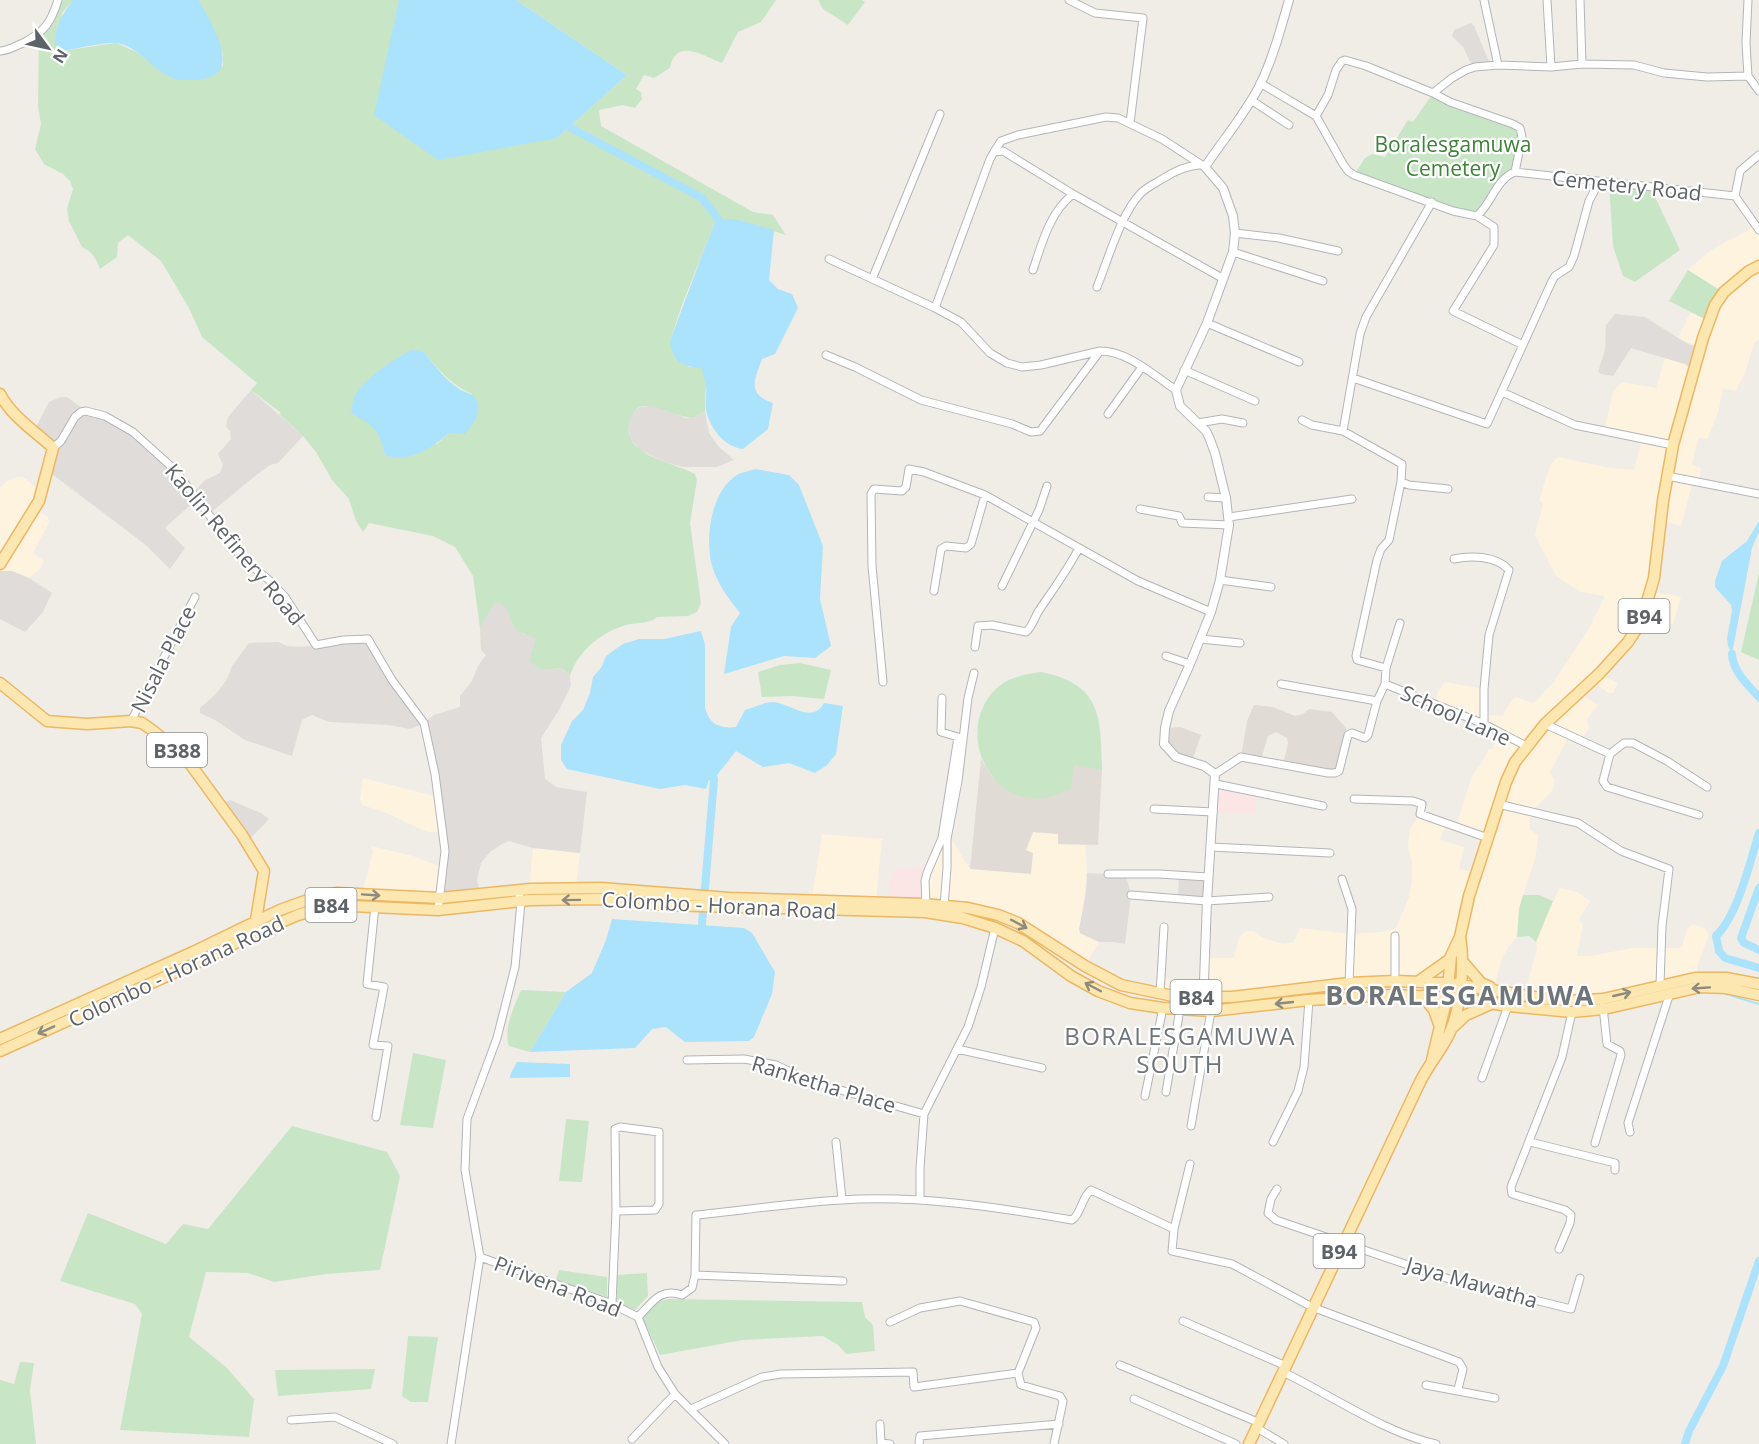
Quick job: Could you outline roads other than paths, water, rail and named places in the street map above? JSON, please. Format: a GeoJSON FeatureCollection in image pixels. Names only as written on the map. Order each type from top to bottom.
{"type":"FeatureCollection","features":[{"type":"Feature","properties":{"kind":"main road","name":"B94"},"geometry":{"type":"LineString","coordinates":[[1432,1060],[1447,997],[1450,959],[1460,937],[1469,896],[1498,804],[1515,762],[1545,724],[1600,674],[1628,642],[1641,622],[1654,578],[1673,445],[1703,338],[1715,305],[1724,292],[1759,266]]}},
{"type":"Feature","properties":{"kind":"main road"},"geometry":{"type":"LineString","coordinates":[[0,394],[6,406],[53,448],[39,501],[0,564]]}},
{"type":"Feature","properties":{"kind":"main road","name":"B388"},"geometry":{"type":"LineString","coordinates":[[0,683],[47,722],[87,724],[131,721],[147,726],[173,747],[191,765],[242,835],[264,871],[255,921]]}},
{"type":"Feature","properties":{"kind":"main road","name":"Colombo - Horana Road"},"geometry":{"type":"LineString","coordinates":[[0,1051],[154,976],[255,921],[294,904],[327,894],[439,904],[518,890],[601,888],[692,901],[925,912],[963,918],[995,928],[1023,941],[1071,976],[1098,991],[1130,1003],[1163,1008],[1211,1011],[1309,1000],[1392,995],[1447,997]]}},
{"type":"Feature","properties":{"kind":"main road","name":"Colombo - Horana Road"},"geometry":{"type":"LineString","coordinates":[[0,1039],[233,945],[298,915],[329,905],[375,906],[600,899],[666,905],[692,901]]}},
{"type":"Feature","properties":{"kind":"main road","name":"Colombo - Horana Road"},"geometry":{"type":"LineString","coordinates":[[714,902],[926,904],[980,910],[1008,918],[1038,934],[1085,966],[1121,985],[1160,994],[1205,998],[1232,997],[1349,983],[1395,981],[1448,983]]}},
{"type":"Feature","properties":{"kind":"main road"},"geometry":{"type":"LineString","coordinates":[[255,921],[255,933]]}},
{"type":"Feature","properties":{"kind":"main road","name":"B94"},"geometry":{"type":"LineString","coordinates":[[1249,1444],[1312,1307],[1432,1060],[1451,1029],[1461,984],[1460,937]]}},
{"type":"Feature","properties":{"kind":"main road"},"geometry":{"type":"LineString","coordinates":[[1419,981],[1450,959]]}},
{"type":"Feature","properties":{"kind":"main road"},"geometry":{"type":"LineString","coordinates":[[1462,961],[1481,983],[1494,989]]}},
{"type":"Feature","properties":{"kind":"main road","name":"B84"},"geometry":{"type":"LineString","coordinates":[[1447,997],[1572,1012],[1660,985],[1695,978],[1726,978],[1759,984]]}},
{"type":"Feature","properties":{"kind":"main road","name":"B84"},"geometry":{"type":"LineString","coordinates":[[1448,983],[1558,1000],[1603,1004],[1700,987],[1726,988],[1759,995]]}},
{"type":"Feature","properties":{"kind":"main road"},"geometry":{"type":"LineString","coordinates":[[1423,996],[1434,1010],[1439,1027]]}},
{"type":"Feature","properties":{"kind":"main road"},"geometry":{"type":"LineString","coordinates":[[1451,1029],[1466,1015],[1492,1004]]}},
{"type":"Feature","properties":{"kind":"street"},"geometry":{"type":"LineString","coordinates":[[0,51],[13,48],[39,34],[53,16],[58,0]]}},
{"type":"Feature","properties":{"kind":"street"},"geometry":{"type":"LineString","coordinates":[[1069,0],[1095,13],[1143,18],[1130,123]]}},
{"type":"Feature","properties":{"kind":"street"},"geometry":{"type":"LineString","coordinates":[[1202,166],[1234,127],[1260,83],[1289,0]]}},
{"type":"Feature","properties":{"kind":"street"},"geometry":{"type":"LineString","coordinates":[[1484,0],[1498,65]]}},
{"type":"Feature","properties":{"kind":"street"},"geometry":{"type":"LineString","coordinates":[[1546,0],[1551,67]]}},
{"type":"Feature","properties":{"kind":"street"},"geometry":{"type":"LineString","coordinates":[[1580,0],[1582,64]]}},
{"type":"Feature","properties":{"kind":"street"},"geometry":{"type":"LineString","coordinates":[[1748,0],[1746,44],[1748,76],[1759,91]]}},
{"type":"Feature","properties":{"kind":"street"},"geometry":{"type":"LineString","coordinates":[[1316,116],[1328,95],[1336,70],[1342,61],[1357,63],[1520,128],[1522,137],[1515,172],[1503,178],[1492,199],[1478,216]]}},
{"type":"Feature","properties":{"kind":"street"},"geometry":{"type":"LineString","coordinates":[[1433,93],[1466,70],[1498,65],[1551,67],[1582,64],[1634,65],[1664,73],[1707,77],[1748,76]]}},
{"type":"Feature","properties":{"kind":"street"},"geometry":{"type":"LineString","coordinates":[[1260,83],[1316,116],[1348,171],[1354,175],[1453,211],[1478,216],[1494,227],[1494,245],[1454,311],[1523,345]]}},
{"type":"Feature","properties":{"kind":"street"},"geometry":{"type":"LineString","coordinates":[[1251,100],[1289,125]]}},
{"type":"Feature","properties":{"kind":"street"},"geometry":{"type":"LineString","coordinates":[[873,278],[940,114]]}},
{"type":"Feature","properties":{"kind":"street"},"geometry":{"type":"LineString","coordinates":[[935,308],[994,152],[1001,141],[1018,135],[1106,117],[1118,118],[1162,139],[1202,166],[1223,188],[1233,216],[1235,233],[1233,252],[1207,322],[1176,390],[1180,406],[1206,431],[1215,453],[1229,521],[1220,580],[1211,612],[1191,664],[1168,711],[1165,728],[1164,744],[1176,757],[1204,766],[1215,774],[1216,784],[1207,901],[1205,998],[1211,1011],[1191,1126]]}},
{"type":"Feature","properties":{"kind":"street"},"geometry":{"type":"LineString","coordinates":[[994,152],[1003,151],[1147,237],[1222,278]]}},
{"type":"Feature","properties":{"kind":"street"},"geometry":{"type":"LineString","coordinates":[[1759,155],[1740,171],[1735,196],[1759,230]]}},
{"type":"Feature","properties":{"kind":"street"},"geometry":{"type":"LineString","coordinates":[[1097,287],[1123,221],[1142,192],[1188,166],[1202,166]]}},
{"type":"Feature","properties":{"kind":"street","name":"Cemetery Road"},"geometry":{"type":"LineString","coordinates":[[1515,172],[1735,196]]}},
{"type":"Feature","properties":{"kind":"street"},"geometry":{"type":"LineString","coordinates":[[1353,378],[1487,424],[1552,281],[1569,267],[1589,201],[1599,182]]}},
{"type":"Feature","properties":{"kind":"street"},"geometry":{"type":"LineString","coordinates":[[1033,270],[1047,229],[1064,201],[1073,194]]}},
{"type":"Feature","properties":{"kind":"street"},"geometry":{"type":"LineString","coordinates":[[1343,431],[1360,334],[1366,317],[1432,202]]}},
{"type":"Feature","properties":{"kind":"street"},"geometry":{"type":"LineString","coordinates":[[1235,233],[1279,238],[1338,250]]}},
{"type":"Feature","properties":{"kind":"street"},"geometry":{"type":"LineString","coordinates":[[1233,252],[1323,281]]}},
{"type":"Feature","properties":{"kind":"street"},"geometry":{"type":"LineString","coordinates":[[829,259],[962,322],[990,353],[1007,363],[1022,367],[1041,365],[1100,351],[1113,351],[1176,390]]}},
{"type":"Feature","properties":{"kind":"street"},"geometry":{"type":"LineString","coordinates":[[1207,322],[1299,362]]}},
{"type":"Feature","properties":{"kind":"street"},"geometry":{"type":"LineString","coordinates":[[826,356],[855,367],[921,400],[1012,424],[1032,432],[1040,431],[1100,351]]}},
{"type":"Feature","properties":{"kind":"street"},"geometry":{"type":"LineString","coordinates":[[1108,414],[1142,367]]}},
{"type":"Feature","properties":{"kind":"street"},"geometry":{"type":"LineString","coordinates":[[1184,370],[1255,401]]}},
{"type":"Feature","properties":{"kind":"street"},"geometry":{"type":"LineString","coordinates":[[1502,392],[1575,425],[1673,445]]}},
{"type":"Feature","properties":{"kind":"street","name":"Kaolin Refinery Road"},"geometry":{"type":"LineString","coordinates":[[53,448],[61,441],[75,417],[86,411],[105,416],[133,432],[174,469],[242,558],[269,580],[285,597],[316,645],[343,640],[368,639],[392,680],[424,723],[435,774],[445,851],[439,904]]}},
{"type":"Feature","properties":{"kind":"street"},"geometry":{"type":"LineString","coordinates":[[1198,423],[1222,419],[1243,423]]}},
{"type":"Feature","properties":{"kind":"street"},"geometry":{"type":"LineString","coordinates":[[1302,420],[1312,425],[1343,431],[1402,464],[1401,482],[1389,540],[1381,549],[1377,560],[1356,656],[1357,660],[1386,668]]}},
{"type":"Feature","properties":{"kind":"street"},"geometry":{"type":"LineString","coordinates":[[883,682],[872,566],[871,494],[874,489],[881,488],[902,491],[906,487],[909,469],[924,472],[985,495],[1138,581],[1211,612]]}},
{"type":"Feature","properties":{"kind":"street"},"geometry":{"type":"LineString","coordinates":[[1667,476],[1759,494]]}},
{"type":"Feature","properties":{"kind":"street"},"geometry":{"type":"LineString","coordinates":[[1401,482],[1448,489]]}},
{"type":"Feature","properties":{"kind":"street"},"geometry":{"type":"LineString","coordinates":[[1002,586],[1047,486]]}},
{"type":"Feature","properties":{"kind":"street"},"geometry":{"type":"LineString","coordinates":[[934,591],[941,549],[946,546],[966,548],[971,544],[985,495]]}},
{"type":"Feature","properties":{"kind":"street"},"geometry":{"type":"LineString","coordinates":[[1208,497],[1226,498]]}},
{"type":"Feature","properties":{"kind":"street"},"geometry":{"type":"LineString","coordinates":[[1140,509],[1179,516],[1182,524],[1229,521],[1352,499]]}},
{"type":"Feature","properties":{"kind":"street"},"geometry":{"type":"LineString","coordinates":[[975,647],[978,626],[992,625],[1026,632],[1030,630],[1037,613],[1056,587],[1079,548]]}},
{"type":"Feature","properties":{"kind":"street"},"geometry":{"type":"LineString","coordinates":[[1454,559],[1465,556],[1479,558],[1503,564],[1509,570],[1489,635],[1484,689],[1484,724]]}},
{"type":"Feature","properties":{"kind":"street"},"geometry":{"type":"LineString","coordinates":[[1220,580],[1271,587]]}},
{"type":"Feature","properties":{"kind":"street","name":"Nisala Place"},"geometry":{"type":"LineString","coordinates":[[131,721],[195,597]]}},
{"type":"Feature","properties":{"kind":"street","name":"School Lane"},"geometry":{"type":"LineString","coordinates":[[1215,774],[1241,757],[1335,773],[1339,771],[1348,735],[1352,733],[1365,738],[1368,735],[1377,701],[1385,684],[1386,668],[1400,623]]}},
{"type":"Feature","properties":{"kind":"street"},"geometry":{"type":"LineString","coordinates":[[1201,639],[1240,643]]}},
{"type":"Feature","properties":{"kind":"street"},"geometry":{"type":"LineString","coordinates":[[1166,656],[1191,664]]}},
{"type":"Feature","properties":{"kind":"street"},"geometry":{"type":"LineString","coordinates":[[944,906],[947,839],[958,781],[968,698],[974,674]]}},
{"type":"Feature","properties":{"kind":"street"},"geometry":{"type":"LineString","coordinates":[[1281,684],[1377,701]]}},
{"type":"Feature","properties":{"kind":"street","name":"School Lane"},"geometry":{"type":"LineString","coordinates":[[1385,684],[1484,724],[1527,746]]}},
{"type":"Feature","properties":{"kind":"street"},"geometry":{"type":"LineString","coordinates":[[926,904],[925,881],[931,860],[942,838],[958,737],[941,732],[942,698]]}},
{"type":"Feature","properties":{"kind":"street"},"geometry":{"type":"LineString","coordinates":[[1545,724],[1610,754]]}},
{"type":"Feature","properties":{"kind":"street"},"geometry":{"type":"LineString","coordinates":[[1698,815],[1607,787],[1603,781],[1610,754],[1624,743],[1633,743],[1667,761],[1707,787]]}},
{"type":"Feature","properties":{"kind":"street"},"geometry":{"type":"LineString","coordinates":[[1216,784],[1323,806]]}},
{"type":"Feature","properties":{"kind":"street"},"geometry":{"type":"LineString","coordinates":[[1354,799],[1413,801],[1422,804],[1420,814],[1488,837]]}},
{"type":"Feature","properties":{"kind":"street"},"geometry":{"type":"LineString","coordinates":[[1498,804],[1578,823],[1621,851],[1669,869],[1662,926],[1660,985]]}},
{"type":"Feature","properties":{"kind":"street"},"geometry":{"type":"LineString","coordinates":[[1154,809],[1213,812]]}},
{"type":"Feature","properties":{"kind":"street"},"geometry":{"type":"LineString","coordinates":[[1211,847],[1330,853]]}},
{"type":"Feature","properties":{"kind":"street"},"geometry":{"type":"LineString","coordinates":[[1108,874],[1208,877]]}},
{"type":"Feature","properties":{"kind":"street"},"geometry":{"type":"LineString","coordinates":[[1342,879],[1352,909],[1349,983]]}},
{"type":"Feature","properties":{"kind":"street","name":"Pirivena Road"},"geometry":{"type":"LineString","coordinates":[[518,890],[521,902],[514,967],[497,1038],[467,1119],[465,1170],[480,1257],[612,1304],[638,1317],[658,1367],[675,1394],[723,1443]]}},
{"type":"Feature","properties":{"kind":"street"},"geometry":{"type":"LineString","coordinates":[[1131,895],[1207,901],[1269,897]]}},
{"type":"Feature","properties":{"kind":"street"},"geometry":{"type":"LineString","coordinates":[[375,906],[367,984],[384,987],[373,1045],[388,1046],[376,1117]]}},
{"type":"Feature","properties":{"kind":"street"},"geometry":{"type":"LineString","coordinates":[[1160,994],[1164,927]]}},
{"type":"Feature","properties":{"kind":"street"},"geometry":{"type":"LineString","coordinates":[[920,1200],[924,1114],[968,1027],[981,987],[995,928]]}},
{"type":"Feature","properties":{"kind":"street"},"geometry":{"type":"LineString","coordinates":[[1395,936],[1395,981]]}},
{"type":"Feature","properties":{"kind":"street"},"geometry":{"type":"LineString","coordinates":[[1630,1132],[1628,1123],[1670,993]]}},
{"type":"Feature","properties":{"kind":"street"},"geometry":{"type":"LineString","coordinates":[[1273,1142],[1298,1091],[1304,1067],[1309,1000]]}},
{"type":"Feature","properties":{"kind":"street"},"geometry":{"type":"LineString","coordinates":[[1595,1143],[1621,1055],[1620,1051],[1607,1044],[1603,1004]]}},
{"type":"Feature","properties":{"kind":"street"},"geometry":{"type":"LineString","coordinates":[[1482,1078],[1508,1006]]}},
{"type":"Feature","properties":{"kind":"street"},"geometry":{"type":"LineString","coordinates":[[1145,1096],[1163,1008]]}},
{"type":"Feature","properties":{"kind":"street"},"geometry":{"type":"LineString","coordinates":[[1166,1092],[1180,1009]]}},
{"type":"Feature","properties":{"kind":"street"},"geometry":{"type":"LineString","coordinates":[[1559,1249],[1570,1222],[1570,1215],[1565,1210],[1512,1194],[1511,1187],[1562,1057],[1572,1012]]}},
{"type":"Feature","properties":{"kind":"street"},"geometry":{"type":"LineString","coordinates":[[957,1049],[1042,1068]]}},
{"type":"Feature","properties":{"kind":"street","name":"Ranketha Place"},"geometry":{"type":"LineString","coordinates":[[687,1060],[744,1059],[776,1065],[809,1081],[924,1114]]}},
{"type":"Feature","properties":{"kind":"street"},"geometry":{"type":"LineString","coordinates":[[612,1304],[616,1211],[615,1129],[620,1127],[659,1132],[659,1204],[655,1209],[616,1211]]}},
{"type":"Feature","properties":{"kind":"street"},"geometry":{"type":"LineString","coordinates":[[836,1142],[842,1199]]}},
{"type":"Feature","properties":{"kind":"street"},"geometry":{"type":"LineString","coordinates":[[1530,1142],[1615,1163],[1614,1170]]}},
{"type":"Feature","properties":{"kind":"street"},"geometry":{"type":"LineString","coordinates":[[1190,1164],[1174,1229],[1172,1251],[1232,1264],[1312,1307],[1459,1362],[1463,1369],[1458,1389]]}},
{"type":"Feature","properties":{"kind":"street"},"geometry":{"type":"LineString","coordinates":[[1277,1189],[1271,1199],[1269,1214],[1276,1220],[1344,1242]]}},
{"type":"Feature","properties":{"kind":"street"},"geometry":{"type":"LineString","coordinates":[[638,1317],[659,1295],[671,1291],[682,1295],[692,1288],[695,1275],[696,1215],[842,1199],[920,1200],[1014,1210],[1072,1220],[1076,1218],[1085,1194],[1091,1190],[1174,1229]]}},
{"type":"Feature","properties":{"kind":"street","name":"Jaya Mawatha"},"geometry":{"type":"LineString","coordinates":[[1344,1242],[1449,1279],[1571,1309],[1580,1278]]}},
{"type":"Feature","properties":{"kind":"street"},"geometry":{"type":"LineString","coordinates":[[451,1444],[480,1257]]}},
{"type":"Feature","properties":{"kind":"street"},"geometry":{"type":"LineString","coordinates":[[695,1275],[843,1281]]}},
{"type":"Feature","properties":{"kind":"street"},"geometry":{"type":"LineString","coordinates":[[890,1322],[920,1308],[960,1301],[1034,1322],[1036,1328],[1018,1373],[1021,1385],[1060,1396],[1062,1401],[1054,1444]]}},
{"type":"Feature","properties":{"kind":"street"},"geometry":{"type":"LineString","coordinates":[[1183,1321],[1284,1369],[1385,1426],[1420,1441],[1436,1444]]}},
{"type":"Feature","properties":{"kind":"street"},"geometry":{"type":"LineString","coordinates":[[1120,1365],[1259,1426],[1284,1444]]}},
{"type":"Feature","properties":{"kind":"street"},"geometry":{"type":"LineString","coordinates":[[691,1409],[762,1377],[781,1374],[913,1372],[914,1387],[1018,1373]]}},
{"type":"Feature","properties":{"kind":"street"},"geometry":{"type":"LineString","coordinates":[[1426,1385],[1458,1389],[1495,1398]]}},
{"type":"Feature","properties":{"kind":"street"},"geometry":{"type":"LineString","coordinates":[[632,1439],[675,1394]]}},
{"type":"Feature","properties":{"kind":"street"},"geometry":{"type":"LineString","coordinates":[[1134,1399],[1236,1444]]}},
{"type":"Feature","properties":{"kind":"street"},"geometry":{"type":"LineString","coordinates":[[291,1420],[336,1417],[393,1444]]}},
{"type":"Feature","properties":{"kind":"street"},"geometry":{"type":"LineString","coordinates":[[880,1424],[881,1443],[890,1444]]}},
{"type":"Feature","properties":{"kind":"street"},"geometry":{"type":"LineString","coordinates":[[919,1444],[920,1436],[1059,1424]]}},
{"type":"Feature","properties":{"kind":"water"},"geometry":{"type":"Polygon","coordinates":[[[73,0],[199,0],[220,43],[222,65],[217,73],[207,78],[182,80],[167,76],[125,45],[116,43],[61,51],[55,45],[56,32],[62,16],[73,0]]]}},
{"type":"Feature","properties":{"kind":"water"},"geometry":{"type":"Polygon","coordinates":[[[399,0],[516,0],[627,75],[557,138],[438,160],[374,115],[399,0]]]}},
{"type":"Feature","properties":{"kind":"water"},"geometry":{"type":"Polygon","coordinates":[[[718,219],[735,219],[774,230],[769,280],[778,289],[792,294],[798,308],[775,354],[762,359],[755,380],[756,391],[759,395],[773,403],[768,429],[743,449],[730,445],[719,436],[706,410],[706,386],[701,368],[679,362],[673,354],[670,341],[718,219]]]}},
{"type":"Feature","properties":{"kind":"water"},"geometry":{"type":"Polygon","coordinates":[[[411,350],[423,351],[448,380],[474,396],[478,410],[465,434],[449,433],[419,453],[394,457],[385,455],[374,429],[351,413],[352,403],[358,391],[371,377],[411,350]]]}},
{"type":"Feature","properties":{"kind":"water"},"geometry":{"type":"Polygon","coordinates":[[[755,469],[789,475],[799,485],[823,546],[820,599],[831,646],[815,658],[784,656],[724,674],[731,627],[740,613],[721,587],[713,569],[710,558],[710,531],[715,505],[728,483],[739,474],[755,469]]]}},
{"type":"Feature","properties":{"kind":"water"},"geometry":{"type":"Polygon","coordinates":[[[1759,521],[1759,532],[1752,548],[1732,654],[1727,639],[1731,605],[1715,587],[1715,581],[1722,561],[1747,541],[1759,521]]]}},
{"type":"Feature","properties":{"kind":"water"},"geometry":{"type":"Polygon","coordinates":[[[701,631],[705,645],[705,708],[712,722],[720,726],[736,727],[745,710],[770,702],[780,703],[807,713],[819,709],[824,703],[843,706],[836,754],[827,765],[815,773],[789,763],[763,767],[736,751],[714,779],[709,780],[706,789],[685,785],[660,789],[567,769],[561,760],[561,745],[572,721],[583,710],[593,677],[601,668],[606,656],[623,644],[639,639],[664,639],[701,631]]]}},
{"type":"Feature","properties":{"kind":"water"},"geometry":{"type":"Polygon","coordinates":[[[612,919],[744,928],[752,933],[775,972],[772,994],[754,1037],[749,1041],[685,1042],[666,1027],[652,1029],[635,1048],[530,1052],[566,992],[592,973],[612,919]]]}},
{"type":"Feature","properties":{"kind":"water"},"geometry":{"type":"Polygon","coordinates":[[[517,1062],[570,1064],[570,1077],[510,1078],[517,1062]]]}},
{"type":"Feature","properties":{"kind":"waterway"},"geometry":{"type":"LineString","coordinates":[[571,128],[702,198],[718,219]]}},
{"type":"Feature","properties":{"kind":"waterway"},"geometry":{"type":"LineString","coordinates":[[1732,654],[1738,672],[1759,697]]}},
{"type":"Feature","properties":{"kind":"waterway"},"geometry":{"type":"LineString","coordinates":[[702,924],[714,779]]}},
{"type":"Feature","properties":{"kind":"waterway"},"geometry":{"type":"LineString","coordinates":[[1759,833],[1737,902],[1724,927],[1716,936],[1719,951],[1725,958],[1759,968]]}},
{"type":"Feature","properties":{"kind":"waterway"},"geometry":{"type":"LineString","coordinates":[[1759,888],[1741,938],[1744,943],[1759,950]]}},
{"type":"Feature","properties":{"kind":"waterway"},"geometry":{"type":"LineString","coordinates":[[1726,994],[1759,1004]]}},
{"type":"Feature","properties":{"kind":"waterway"},"geometry":{"type":"LineString","coordinates":[[1685,1444],[1689,1431],[1723,1366],[1759,1261]]}},
{"type":"Feature","properties":{"kind":"district","name":"BORALESGAMUWA"},"geometry":{"type":"Point","coordinates":[1460,994]}},
{"type":"Feature","properties":{"kind":"district","name":"BORALESGAMUWA SOUTH"},"geometry":{"type":"Point","coordinates":[1180,1049]}},
{"type":"Feature","properties":{"kind":"park label","name":"Boralesgamuwa Cemetery"},"geometry":{"type":"Point","coordinates":[1453,156]}}]}
